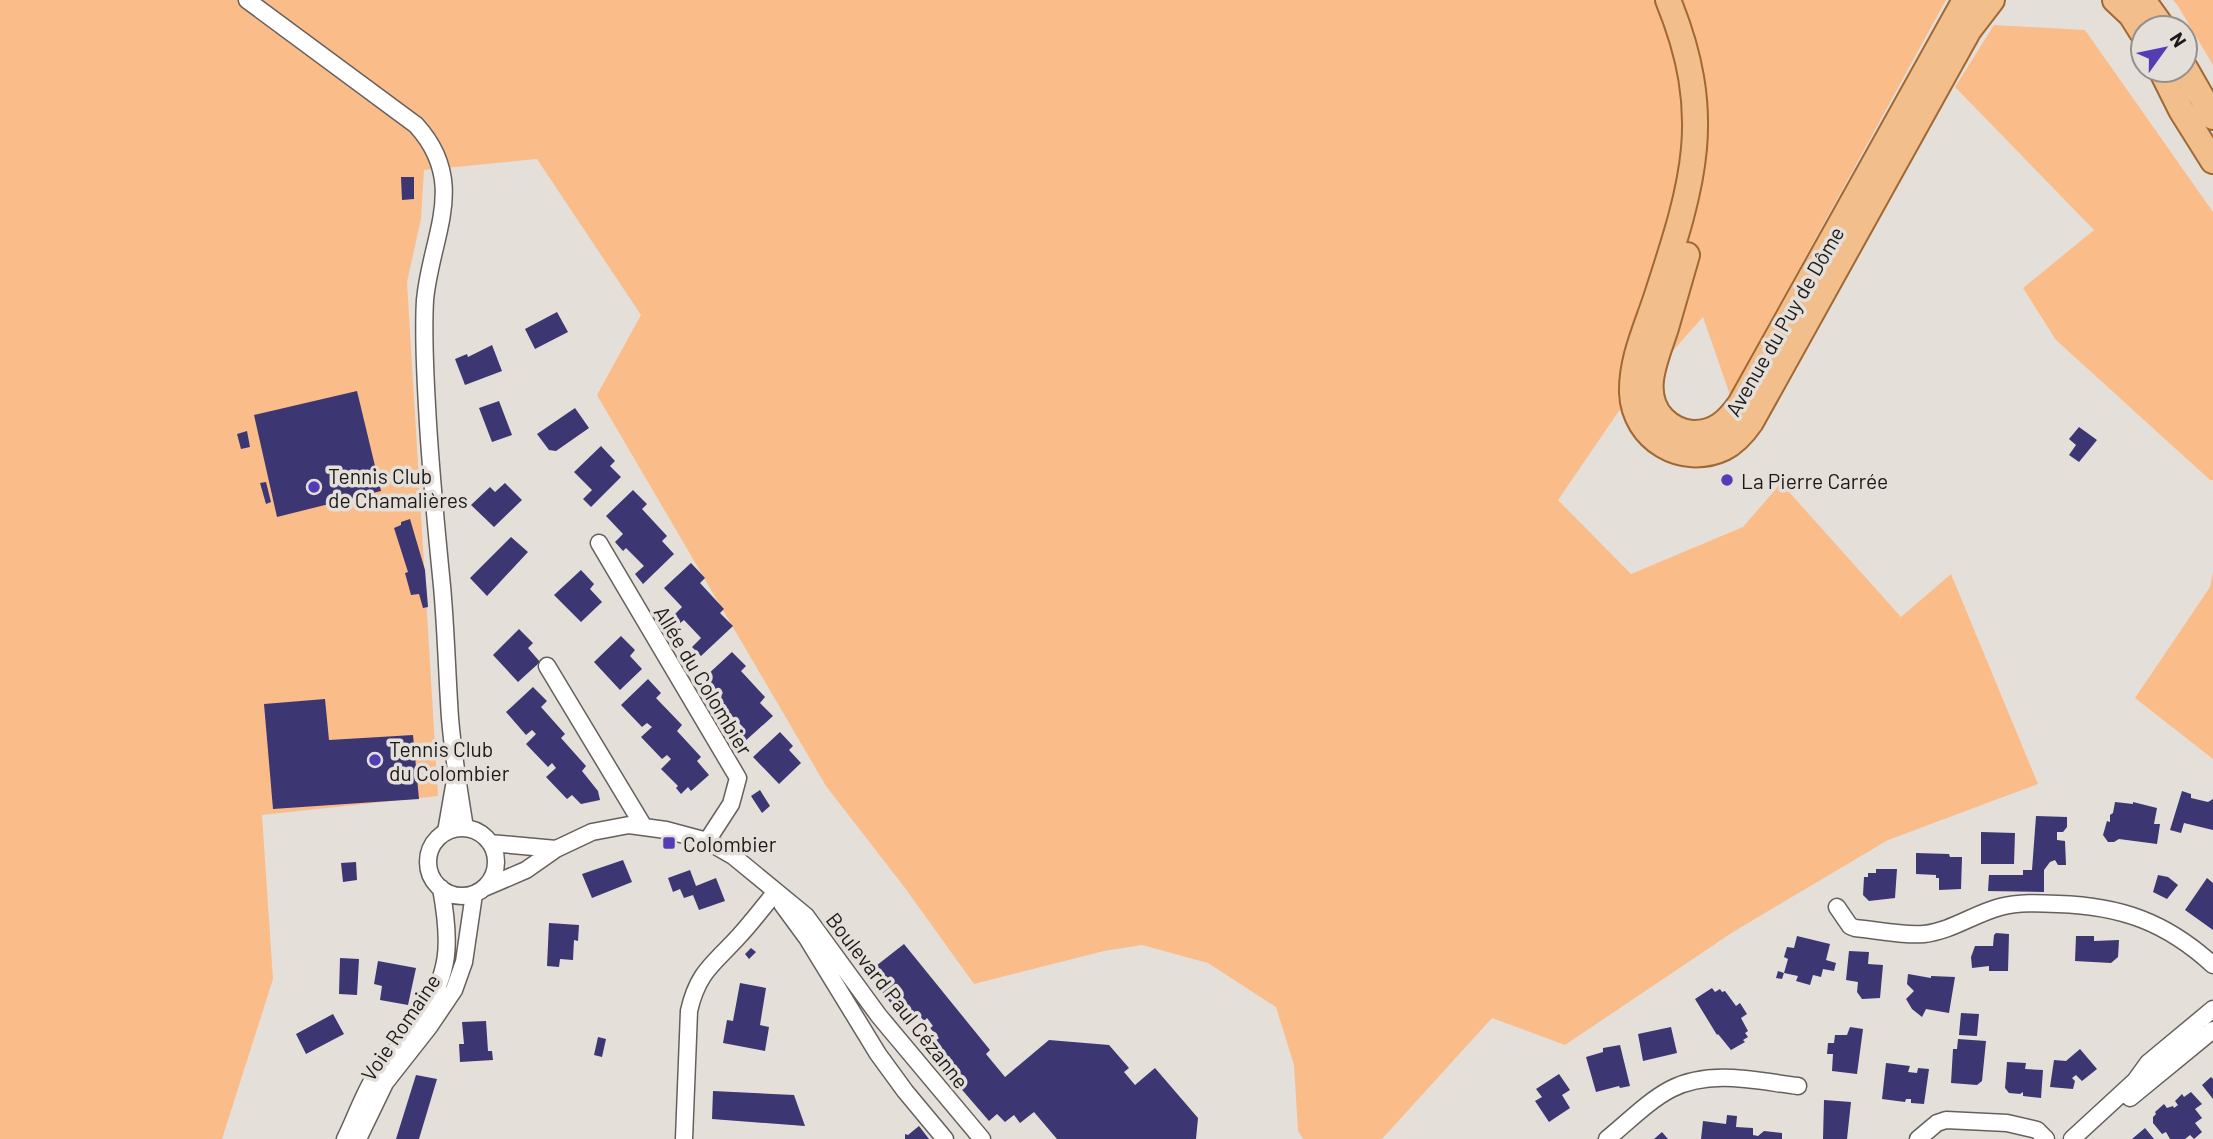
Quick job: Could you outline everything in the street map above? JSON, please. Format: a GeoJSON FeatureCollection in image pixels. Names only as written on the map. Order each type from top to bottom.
{"type":"FeatureCollection","features":[{"type":"Feature","properties":{"kind":"main road"},"geometry":{"type":"LineString","coordinates":[[1668,0],[1692,75],[1696,126],[1695,156],[1685,207],[1634,366],[1632,394],[1636,413],[1644,429],[1657,442],[1677,441],[1657,411],[1650,384],[1701,209],[1712,130],[1704,54],[1685,0]]}},
{"type":"Feature","properties":{"kind":"main road","name":"Avenue du Puy de Dôme"},"geometry":{"type":"LineString","coordinates":[[1677,441],[1688,454],[1713,452],[1731,444],[1748,426],[1898,139],[1965,0]]}},
{"type":"Feature","properties":{"kind":"main road"},"geometry":{"type":"LineString","coordinates":[[1898,139],[1969,30],[1992,0]]}},
{"type":"Feature","properties":{"kind":"main road"},"geometry":{"type":"LineString","coordinates":[[2115,0],[2130,14]]}},
{"type":"Feature","properties":{"kind":"main road"},"geometry":{"type":"LineString","coordinates":[[2168,84],[2196,136],[2213,161]]}},
{"type":"Feature","properties":{"kind":"main road"},"geometry":{"type":"LineString","coordinates":[[2194,84],[2213,117]]}},
{"type":"Feature","properties":{"kind":"street"},"geometry":{"type":"LineString","coordinates":[[247,0],[416,125],[435,151],[443,173],[443,213],[427,285],[425,367],[431,482],[457,774],[465,828]]}},
{"type":"Feature","properties":{"kind":"street","name":"Allée du Colombier"},"geometry":{"type":"LineString","coordinates":[[600,542],[738,778],[731,804],[707,841]]}},
{"type":"Feature","properties":{"kind":"street"},"geometry":{"type":"LineString","coordinates":[[547,666],[644,827]]}},
{"type":"Feature","properties":{"kind":"street"},"geometry":{"type":"LineString","coordinates":[[446,832],[457,774]]}},
{"type":"Feature","properties":{"kind":"street","name":"Boulevard Paul Cézanne"},"geometry":{"type":"LineString","coordinates":[[479,891],[526,870],[556,849],[592,832],[629,825],[688,834],[707,841],[733,856],[806,916],[880,1016],[982,1139]]}},
{"type":"Feature","properties":{"kind":"street"},"geometry":{"type":"LineString","coordinates":[[465,828],[482,835],[490,843],[496,858],[496,867],[491,880],[479,891],[465,896],[452,894],[441,888],[432,878],[428,864],[430,850],[437,839],[446,832],[465,828]]}},
{"type":"Feature","properties":{"kind":"street"},"geometry":{"type":"LineString","coordinates":[[490,843],[556,849]]}},
{"type":"Feature","properties":{"kind":"street","name":"Voie Romaine"},"geometry":{"type":"LineString","coordinates":[[345,1139],[375,1077],[419,1021],[441,979],[448,954],[441,888]]}},
{"type":"Feature","properties":{"kind":"street","name":"Voie Romaine"},"geometry":{"type":"LineString","coordinates":[[358,1139],[385,1083],[454,990],[464,962],[479,891]]}},
{"type":"Feature","properties":{"kind":"street"},"geometry":{"type":"LineString","coordinates":[[684,1139],[693,993],[709,965],[740,935],[775,893]]}},
{"type":"Feature","properties":{"kind":"street","name":"Boulevard Paul Cézanne"},"geometry":{"type":"LineString","coordinates":[[775,893],[807,938],[884,1063],[945,1139]]}},
{"type":"Feature","properties":{"kind":"street"},"geometry":{"type":"LineString","coordinates":[[1837,907],[1850,926],[1855,928],[1920,934],[1939,932],[2011,904],[2075,904],[2109,908],[2150,920],[2175,935],[2213,965]]}},
{"type":"Feature","properties":{"kind":"street"},"geometry":{"type":"LineString","coordinates":[[2088,1127],[2135,1081],[2148,1063],[2213,1009]]}},
{"type":"Feature","properties":{"kind":"street"},"geometry":{"type":"LineString","coordinates":[[2072,1139],[2118,1108],[2213,1030]]}},
{"type":"Feature","properties":{"kind":"street"},"geometry":{"type":"LineString","coordinates":[[1607,1139],[1662,1094],[1694,1080],[1738,1078],[1798,1086]]}},
{"type":"Feature","properties":{"kind":"street"},"geometry":{"type":"LineString","coordinates":[[1918,1139],[1937,1123],[1946,1120],[2007,1123],[2038,1130],[2046,1139]]}},
{"type":"Feature","properties":{"kind":"shaded area"},"geometry":{"type":"Polygon","coordinates":[[[0,0],[1946,0],[1730,395],[1703,317],[1619,411],[1558,500],[1631,574],[1743,527],[1781,483],[1901,617],[1951,574],[2038,784],[1888,840],[1733,932],[1565,1045],[1492,1018],[1382,1139],[1303,1139],[1298,1131],[1294,1065],[1276,1007],[1208,963],[1142,945],[1104,951],[974,984],[905,888],[826,786],[597,395],[641,315],[537,159],[424,170],[421,219],[407,282],[438,796],[262,815],[273,979],[222,1139],[0,1139],[0,0]]]}},
{"type":"Feature","properties":{"kind":"shaded area"},"geometry":{"type":"Polygon","coordinates":[[[2173,0],[2213,0],[2213,65],[2199,41],[2199,14],[2183,14],[2173,0]]]}},
{"type":"Feature","properties":{"kind":"shaded area"},"geometry":{"type":"Polygon","coordinates":[[[1994,25],[2085,30],[2213,212],[2213,480],[2056,340],[2023,288],[2094,230],[1955,87],[1994,25]]]}},
{"type":"Feature","properties":{"kind":"shaded area"},"geometry":{"type":"Polygon","coordinates":[[[2213,572],[2213,759],[2135,698],[2210,587],[2213,572]]]}},
{"type":"Feature","properties":{"kind":"building"},"geometry":{"type":"Polygon","coordinates":[[[401,177],[414,177],[414,199],[402,200],[401,177]]]}},
{"type":"Feature","properties":{"kind":"building"},"geometry":{"type":"Polygon","coordinates":[[[557,312],[568,332],[535,349],[525,329],[557,312]]]}},
{"type":"Feature","properties":{"kind":"building"},"geometry":{"type":"Polygon","coordinates":[[[492,345],[502,371],[465,385],[455,359],[467,354],[468,357],[492,345]]]}},
{"type":"Feature","properties":{"kind":"building"},"geometry":{"type":"Polygon","coordinates":[[[357,391],[381,491],[277,517],[254,415],[357,391]]]}},
{"type":"Feature","properties":{"kind":"building"},"geometry":{"type":"Polygon","coordinates":[[[499,401],[512,435],[492,442],[479,408],[499,401]]]}},
{"type":"Feature","properties":{"kind":"building"},"geometry":{"type":"Polygon","coordinates":[[[575,408],[589,428],[556,451],[549,450],[537,434],[575,408]]]}},
{"type":"Feature","properties":{"kind":"building"},"geometry":{"type":"Polygon","coordinates":[[[2079,427],[2097,440],[2079,462],[2069,455],[2076,445],[2069,439],[2079,427]]]}},
{"type":"Feature","properties":{"kind":"building"},"geometry":{"type":"Polygon","coordinates":[[[247,431],[250,447],[241,449],[237,434],[247,431]]]}},
{"type":"Feature","properties":{"kind":"building"},"geometry":{"type":"Polygon","coordinates":[[[601,446],[615,461],[610,466],[621,477],[591,507],[583,499],[592,490],[574,472],[601,446]]]}},
{"type":"Feature","properties":{"kind":"building"},"geometry":{"type":"Polygon","coordinates":[[[266,482],[271,502],[266,504],[260,483],[266,482]]]}},
{"type":"Feature","properties":{"kind":"building"},"geometry":{"type":"Polygon","coordinates":[[[505,483],[522,500],[494,527],[471,505],[490,487],[495,492],[505,483]]]}},
{"type":"Feature","properties":{"kind":"building"},"geometry":{"type":"Polygon","coordinates":[[[633,490],[647,504],[642,509],[667,536],[662,541],[674,554],[643,584],[635,574],[644,566],[626,548],[623,551],[615,542],[623,534],[606,516],[633,490]]]}},
{"type":"Feature","properties":{"kind":"building"},"geometry":{"type":"Polygon","coordinates":[[[410,519],[425,570],[428,607],[423,608],[419,594],[411,595],[405,573],[408,572],[394,528],[410,519]]]}},
{"type":"Feature","properties":{"kind":"building"},"geometry":{"type":"Polygon","coordinates":[[[511,537],[528,552],[487,596],[470,578],[511,537]]]}},
{"type":"Feature","properties":{"kind":"building"},"geometry":{"type":"Polygon","coordinates":[[[691,563],[705,578],[700,583],[724,609],[720,613],[733,626],[701,656],[692,647],[701,638],[684,620],[680,623],[673,616],[682,607],[664,588],[691,563]]]}},
{"type":"Feature","properties":{"kind":"building"},"geometry":{"type":"Polygon","coordinates":[[[581,570],[594,584],[590,589],[602,602],[581,622],[554,595],[581,570]]]}},
{"type":"Feature","properties":{"kind":"building"},"geometry":{"type":"Polygon","coordinates":[[[519,629],[533,643],[528,648],[540,662],[518,682],[493,655],[519,629]]]}},
{"type":"Feature","properties":{"kind":"building"},"geometry":{"type":"Polygon","coordinates":[[[621,636],[635,650],[630,656],[642,669],[620,690],[594,662],[621,636]]]}},
{"type":"Feature","properties":{"kind":"building"},"geometry":{"type":"Polygon","coordinates":[[[732,652],[746,666],[741,671],[765,697],[760,703],[773,716],[743,743],[734,735],[743,727],[724,708],[721,711],[714,704],[722,696],[705,677],[732,652]]]}},
{"type":"Feature","properties":{"kind":"building"},"geometry":{"type":"Polygon","coordinates":[[[648,679],[661,693],[656,698],[682,725],[677,731],[701,757],[697,761],[709,775],[691,791],[688,787],[681,794],[676,788],[678,786],[661,769],[671,759],[667,755],[662,759],[641,737],[652,727],[647,723],[642,727],[621,705],[648,679]]]}},
{"type":"Feature","properties":{"kind":"building"},"geometry":{"type":"Polygon","coordinates":[[[533,687],[547,701],[541,707],[565,734],[561,738],[586,766],[582,771],[598,791],[600,800],[581,804],[572,795],[567,799],[546,777],[556,768],[552,763],[548,767],[526,744],[536,734],[532,730],[526,735],[506,712],[533,687]]]}},
{"type":"Feature","properties":{"kind":"building"},"geometry":{"type":"Polygon","coordinates":[[[325,699],[329,740],[413,735],[419,799],[273,809],[264,704],[325,699]]]}},
{"type":"Feature","properties":{"kind":"building"},"geometry":{"type":"Polygon","coordinates":[[[780,732],[793,746],[789,750],[801,763],[779,784],[753,757],[780,732]]]}},
{"type":"Feature","properties":{"kind":"building"},"geometry":{"type":"Polygon","coordinates":[[[760,790],[770,806],[762,813],[751,796],[760,790]]]}},
{"type":"Feature","properties":{"kind":"building"},"geometry":{"type":"Polygon","coordinates":[[[2182,791],[2191,794],[2191,798],[2208,802],[2213,799],[2213,830],[2184,823],[2181,833],[2170,830],[2182,791]]]}},
{"type":"Feature","properties":{"kind":"building"},"geometry":{"type":"Polygon","coordinates":[[[2115,802],[2133,802],[2157,808],[2154,824],[2160,824],[2157,844],[2119,839],[2108,842],[2103,835],[2107,821],[2110,822],[2115,802]]]}},
{"type":"Feature","properties":{"kind":"building"},"geometry":{"type":"Polygon","coordinates":[[[2036,816],[2067,817],[2067,827],[2063,832],[2057,832],[2057,840],[2065,841],[2066,865],[2058,865],[2055,860],[2050,862],[2044,870],[2044,892],[1988,891],[1989,875],[2023,875],[2023,870],[2032,870],[2036,816]]]}},
{"type":"Feature","properties":{"kind":"building"},"geometry":{"type":"Polygon","coordinates":[[[1981,832],[2015,833],[2014,864],[1981,864],[1981,832]]]}},
{"type":"Feature","properties":{"kind":"building"},"geometry":{"type":"Polygon","coordinates":[[[1916,853],[1962,857],[1961,889],[1939,890],[1939,878],[1936,878],[1936,875],[1916,874],[1916,853]]]}},
{"type":"Feature","properties":{"kind":"building"},"geometry":{"type":"Polygon","coordinates":[[[623,860],[632,882],[592,898],[582,874],[623,860]]]}},
{"type":"Feature","properties":{"kind":"building"},"geometry":{"type":"Polygon","coordinates":[[[356,862],[357,880],[343,882],[341,863],[356,862]]]}},
{"type":"Feature","properties":{"kind":"building"},"geometry":{"type":"Polygon","coordinates":[[[1876,869],[1897,869],[1895,898],[1869,901],[1863,895],[1864,877],[1868,877],[1868,873],[1876,873],[1876,869]]]}},
{"type":"Feature","properties":{"kind":"building"},"geometry":{"type":"Polygon","coordinates":[[[690,870],[696,886],[716,878],[725,901],[699,910],[693,895],[684,898],[680,889],[673,892],[668,878],[690,870]]]}},
{"type":"Feature","properties":{"kind":"building"},"geometry":{"type":"Polygon","coordinates":[[[2158,875],[2168,877],[2178,885],[2167,899],[2153,892],[2158,875]]]}},
{"type":"Feature","properties":{"kind":"building"},"geometry":{"type":"Polygon","coordinates":[[[2207,878],[2213,883],[2213,930],[2185,910],[2207,878]]]}},
{"type":"Feature","properties":{"kind":"building"},"geometry":{"type":"Polygon","coordinates":[[[549,923],[579,925],[578,941],[574,940],[573,960],[560,959],[559,967],[547,966],[549,923]]]}},
{"type":"Feature","properties":{"kind":"building"},"geometry":{"type":"Polygon","coordinates":[[[1996,933],[2009,934],[2008,971],[1989,971],[1989,966],[1972,968],[1971,957],[1975,946],[1993,946],[1996,933]]]}},
{"type":"Feature","properties":{"kind":"building"},"geometry":{"type":"Polygon","coordinates":[[[1797,936],[1830,944],[1826,960],[1836,963],[1834,971],[1823,969],[1821,977],[1813,975],[1810,985],[1796,981],[1798,976],[1784,973],[1788,959],[1784,957],[1787,947],[1794,948],[1797,936]]]}},
{"type":"Feature","properties":{"kind":"building"},"geometry":{"type":"Polygon","coordinates":[[[2076,936],[2094,936],[2094,941],[2119,940],[2118,957],[2111,963],[2075,961],[2076,936]]]}},
{"type":"Feature","properties":{"kind":"building"},"geometry":{"type":"Polygon","coordinates":[[[904,944],[990,1050],[986,1054],[1005,1077],[1049,1040],[1109,1045],[1129,1068],[1124,1072],[1135,1085],[1155,1068],[1198,1118],[1196,1139],[1057,1139],[1034,1112],[1020,1123],[1014,1115],[1005,1122],[997,1114],[989,1121],[926,1048],[939,1038],[930,1028],[933,1026],[927,1018],[924,1021],[916,1011],[904,1020],[867,973],[904,944]]]}},
{"type":"Feature","properties":{"kind":"building"},"geometry":{"type":"Polygon","coordinates":[[[751,948],[756,952],[749,959],[745,954],[751,948]]]}},
{"type":"Feature","properties":{"kind":"building"},"geometry":{"type":"Polygon","coordinates":[[[1849,951],[1869,952],[1868,964],[1883,965],[1880,998],[1862,999],[1857,992],[1858,982],[1846,980],[1849,951]]]}},
{"type":"Feature","properties":{"kind":"building"},"geometry":{"type":"Polygon","coordinates":[[[340,958],[359,959],[357,995],[339,994],[340,958]]]}},
{"type":"Feature","properties":{"kind":"building"},"geometry":{"type":"Polygon","coordinates":[[[378,961],[416,968],[408,1005],[380,1000],[382,986],[374,984],[378,961]]]}},
{"type":"Feature","properties":{"kind":"building"},"geometry":{"type":"Polygon","coordinates":[[[1778,971],[1784,973],[1782,979],[1776,978],[1778,971]]]}},
{"type":"Feature","properties":{"kind":"building"},"geometry":{"type":"Polygon","coordinates":[[[1908,974],[1931,978],[1955,977],[1949,1013],[1926,1009],[1922,1017],[1912,1009],[1906,999],[1914,991],[1907,984],[1908,974]]]}},
{"type":"Feature","properties":{"kind":"building"},"geometry":{"type":"Polygon","coordinates":[[[740,983],[766,988],[760,1025],[769,1027],[765,1051],[723,1043],[727,1020],[733,1021],[740,983]]]}},
{"type":"Feature","properties":{"kind":"building"},"geometry":{"type":"Polygon","coordinates":[[[1712,988],[1715,992],[1720,989],[1725,991],[1736,1006],[1740,1003],[1747,1014],[1741,1018],[1748,1037],[1743,1040],[1745,1042],[1731,1050],[1717,1035],[1695,999],[1712,988]]]}},
{"type":"Feature","properties":{"kind":"building"},"geometry":{"type":"Polygon","coordinates":[[[1961,1013],[1979,1014],[1977,1036],[1959,1035],[1961,1013]]]}},
{"type":"Feature","properties":{"kind":"building"},"geometry":{"type":"Polygon","coordinates":[[[333,1014],[344,1034],[306,1054],[296,1034],[333,1014]]]}},
{"type":"Feature","properties":{"kind":"building"},"geometry":{"type":"Polygon","coordinates":[[[486,1021],[488,1051],[492,1051],[493,1060],[460,1062],[459,1044],[464,1044],[462,1022],[486,1021]]]}},
{"type":"Feature","properties":{"kind":"building"},"geometry":{"type":"Polygon","coordinates":[[[1671,1027],[1677,1053],[1643,1061],[1638,1034],[1671,1027]]]}},
{"type":"Feature","properties":{"kind":"building"},"geometry":{"type":"Polygon","coordinates":[[[1850,1027],[1863,1029],[1857,1074],[1832,1071],[1833,1054],[1827,1054],[1828,1043],[1834,1043],[1835,1035],[1847,1035],[1850,1027]]]}},
{"type":"Feature","properties":{"kind":"building"},"geometry":{"type":"Polygon","coordinates":[[[598,1037],[606,1039],[602,1057],[594,1055],[598,1037]]]}},
{"type":"Feature","properties":{"kind":"building"},"geometry":{"type":"Polygon","coordinates":[[[1958,1039],[1986,1041],[1982,1081],[1977,1085],[1951,1083],[1953,1049],[1957,1049],[1958,1039]]]}},
{"type":"Feature","properties":{"kind":"building"},"geometry":{"type":"Polygon","coordinates":[[[1620,1045],[1630,1086],[1596,1092],[1586,1057],[1603,1052],[1603,1048],[1620,1045]]]}},
{"type":"Feature","properties":{"kind":"building"},"geometry":{"type":"Polygon","coordinates":[[[2080,1049],[2097,1069],[2082,1081],[2076,1075],[2072,1078],[2075,1081],[2073,1089],[2050,1087],[2054,1060],[2066,1061],[2080,1049]]]}},
{"type":"Feature","properties":{"kind":"building"},"geometry":{"type":"Polygon","coordinates":[[[2007,1062],[2026,1063],[2025,1069],[2043,1070],[2041,1098],[2023,1096],[2023,1092],[2009,1093],[2005,1088],[2007,1062]]]}},
{"type":"Feature","properties":{"kind":"building"},"geometry":{"type":"Polygon","coordinates":[[[1886,1063],[1910,1066],[1908,1072],[1917,1073],[1918,1068],[1929,1069],[1924,1104],[1911,1103],[1911,1099],[1906,1099],[1905,1102],[1882,1099],[1886,1063]]]}},
{"type":"Feature","properties":{"kind":"building"},"geometry":{"type":"Polygon","coordinates":[[[1559,1074],[1570,1090],[1562,1095],[1570,1108],[1549,1122],[1535,1101],[1542,1097],[1536,1089],[1559,1074]]]}},
{"type":"Feature","properties":{"kind":"building"},"geometry":{"type":"Polygon","coordinates":[[[416,1075],[437,1079],[419,1139],[396,1139],[416,1075]]]}},
{"type":"Feature","properties":{"kind":"building"},"geometry":{"type":"Polygon","coordinates":[[[2211,1077],[2213,1079],[2213,1099],[2202,1085],[2211,1077]]]}},
{"type":"Feature","properties":{"kind":"building"},"geometry":{"type":"Polygon","coordinates":[[[713,1091],[794,1095],[805,1126],[712,1119],[713,1091]]]}},
{"type":"Feature","properties":{"kind":"building"},"geometry":{"type":"Polygon","coordinates":[[[2191,1092],[2202,1104],[2195,1109],[2202,1118],[2195,1123],[2202,1132],[2194,1139],[2190,1135],[2185,1139],[2170,1139],[2166,1132],[2162,1134],[2153,1123],[2155,1112],[2164,1104],[2167,1108],[2174,1108],[2178,1105],[2175,1101],[2182,1094],[2184,1097],[2191,1092]]]}},
{"type":"Feature","properties":{"kind":"building"},"geometry":{"type":"Polygon","coordinates":[[[1824,1100],[1851,1102],[1847,1139],[1823,1139],[1824,1100]]]}},
{"type":"Feature","properties":{"kind":"building"},"geometry":{"type":"Polygon","coordinates":[[[1727,1115],[1737,1116],[1736,1127],[1753,1128],[1753,1135],[1758,1136],[1764,1131],[1782,1133],[1782,1139],[1701,1139],[1703,1121],[1726,1124],[1727,1115]]]}},
{"type":"Feature","properties":{"kind":"building"},"geometry":{"type":"Polygon","coordinates":[[[919,1126],[929,1139],[905,1139],[905,1134],[908,1135],[919,1126]]]}},
{"type":"Feature","properties":{"kind":"building"},"geometry":{"type":"Polygon","coordinates":[[[2145,1128],[2154,1139],[2132,1139],[2145,1128]]]}},
{"type":"Feature","properties":{"kind":"building"},"geometry":{"type":"Polygon","coordinates":[[[1662,1132],[1668,1139],[1654,1139],[1662,1132]]]}},
{"type":"Feature","properties":{"kind":"place","name":"La Pierre Carrée"},"geometry":{"type":"Point","coordinates":[1727,480]}},
{"type":"Feature","properties":{"kind":"place","name":"Tennis Club de Chamalières"},"geometry":{"type":"Point","coordinates":[314,487]}},
{"type":"Feature","properties":{"kind":"place","name":"Tennis Club du Colombier"},"geometry":{"type":"Point","coordinates":[375,760]}},
{"type":"Feature","properties":{"kind":"place","name":"Colombier"},"geometry":{"type":"Point","coordinates":[669,843]}}]}
